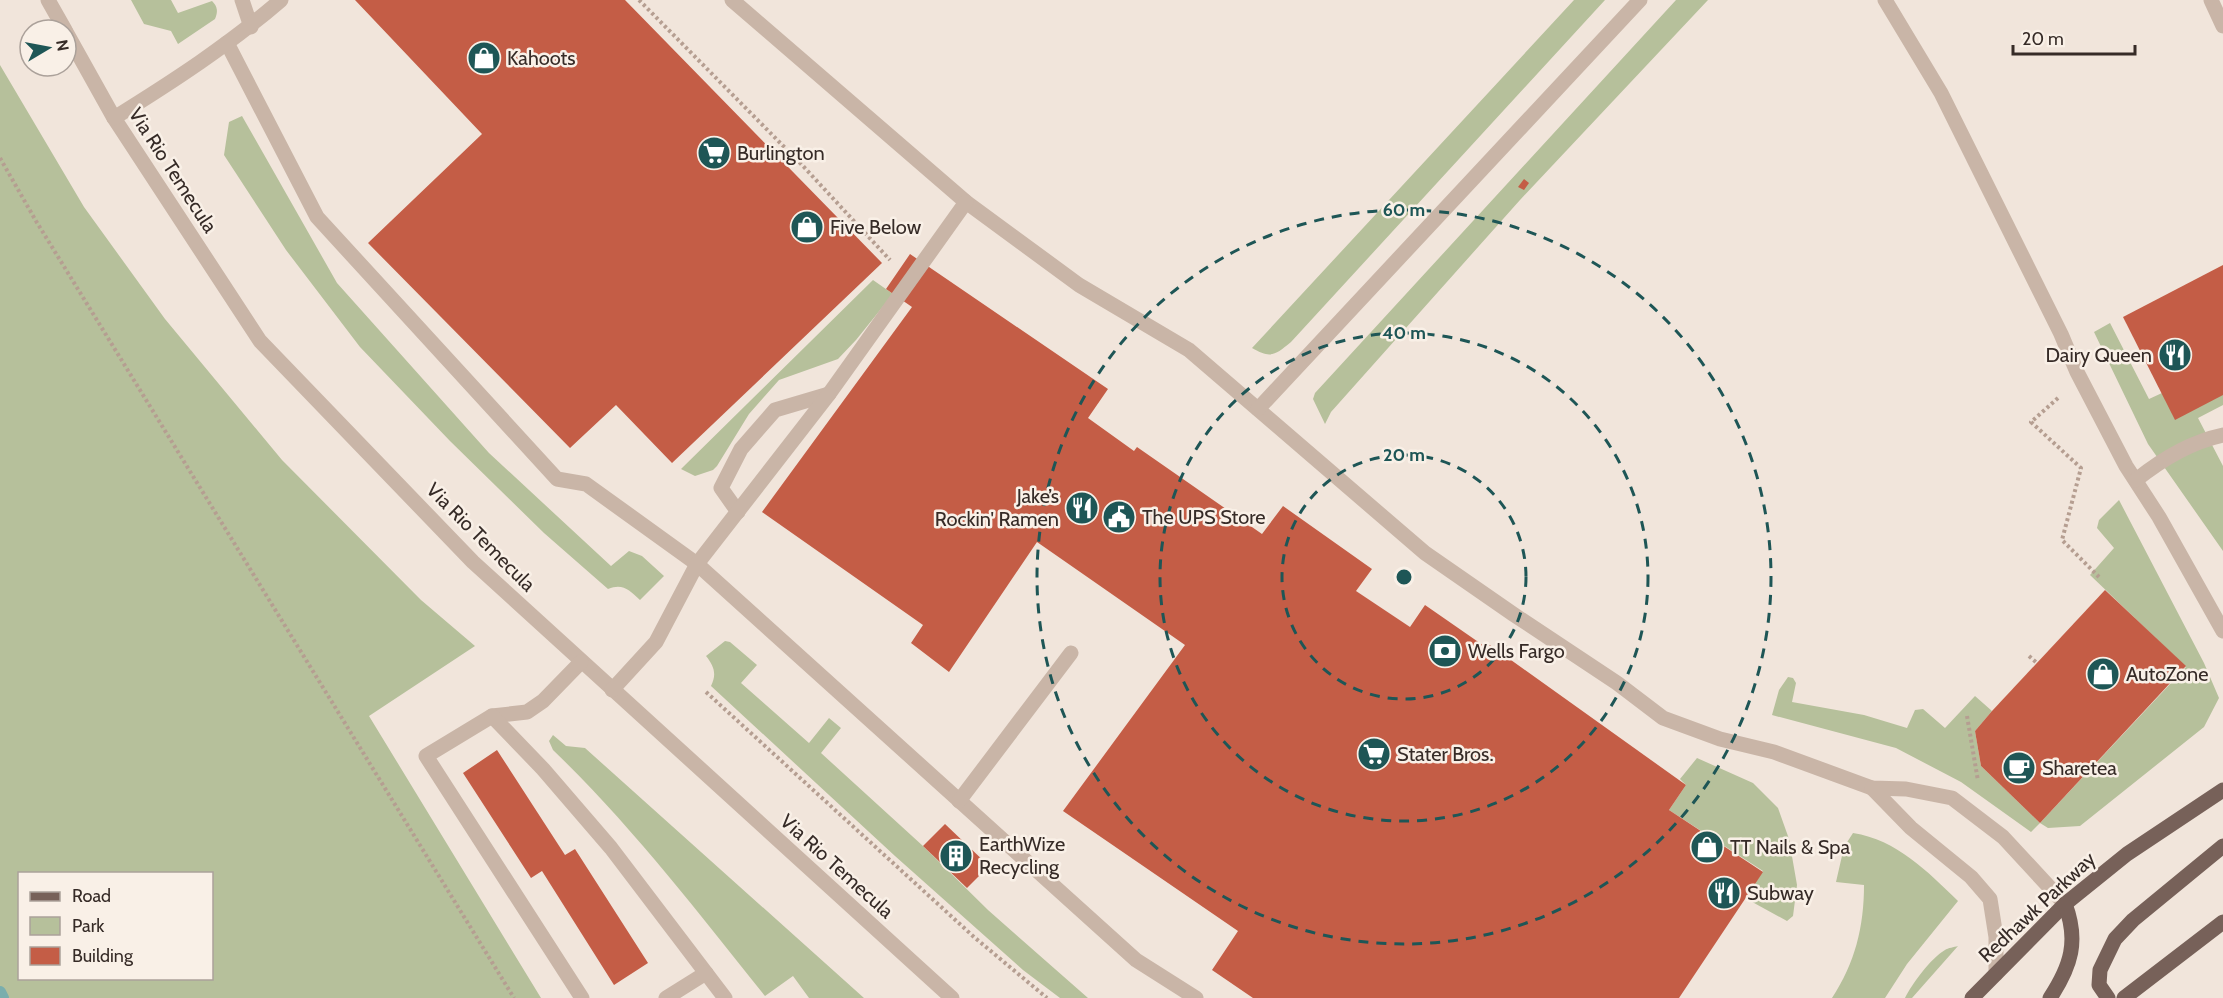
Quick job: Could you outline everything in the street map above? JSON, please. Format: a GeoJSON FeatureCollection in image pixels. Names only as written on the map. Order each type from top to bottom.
{"type":"FeatureCollection","features":[{"type":"Feature","properties":{"kind":"main road","name":"Redhawk Parkway"},"geometry":{"type":"LineString","coordinates":[[1972,998],[2065,904],[2127,854],[2223,790]]}},
{"type":"Feature","properties":{"kind":"main road"},"geometry":{"type":"LineString","coordinates":[[2108,998],[2099,985],[2100,969],[2115,939],[2133,920],[2223,846]]}},
{"type":"Feature","properties":{"kind":"main road"},"geometry":{"type":"LineString","coordinates":[[2050,998],[2069,963],[2073,941],[2072,921],[2065,904]]}},
{"type":"Feature","properties":{"kind":"main road"},"geometry":{"type":"LineString","coordinates":[[2124,998],[2223,922]]}},
{"type":"Feature","properties":{"kind":"street","name":"Via Rio Temecula"},"geometry":{"type":"LineString","coordinates":[[48,0],[58,18]]}},
{"type":"Feature","properties":{"kind":"street"},"geometry":{"type":"LineString","coordinates":[[242,0],[251,27]]}},
{"type":"Feature","properties":{"kind":"street"},"geometry":{"type":"LineString","coordinates":[[114,118],[175,80],[251,27],[281,0]]}},
{"type":"Feature","properties":{"kind":"street"},"geometry":{"type":"LineString","coordinates":[[732,0],[966,202],[1079,285],[1189,350],[1425,553],[1513,615],[1617,683],[1663,718],[1720,739],[1774,752],[1872,788],[1906,789],[1952,798],[2003,837],[2065,904]]}},
{"type":"Feature","properties":{"kind":"street"},"geometry":{"type":"LineString","coordinates":[[1258,409],[1640,0]]}},
{"type":"Feature","properties":{"kind":"street"},"geometry":{"type":"LineString","coordinates":[[1885,0],[1941,93],[2061,334],[2077,372],[2126,466],[2159,517],[2223,631]]}},
{"type":"Feature","properties":{"kind":"street"},"geometry":{"type":"LineString","coordinates":[[2211,0],[2223,26]]}},
{"type":"Feature","properties":{"kind":"street"},"geometry":{"type":"LineString","coordinates":[[227,43],[317,217],[556,479],[586,484],[698,564],[1136,960],[1196,998]]}},
{"type":"Feature","properties":{"kind":"street","name":"Via Rio Temecula"},"geometry":{"type":"LineString","coordinates":[[78,54],[114,118],[260,341],[474,562],[952,998]]}},
{"type":"Feature","properties":{"kind":"street"},"geometry":{"type":"LineString","coordinates":[[612,690],[656,642],[698,564],[829,394],[966,202]]}},
{"type":"Feature","properties":{"kind":"street"},"geometry":{"type":"LineString","coordinates":[[738,512],[721,488],[741,450],[775,410],[829,394]]}},
{"type":"Feature","properties":{"kind":"street"},"geometry":{"type":"LineString","coordinates":[[2136,480],[2160,461],[2209,438],[2223,435]]}},
{"type":"Feature","properties":{"kind":"street"},"geometry":{"type":"LineString","coordinates":[[960,801],[1071,653]]}},
{"type":"Feature","properties":{"kind":"street"},"geometry":{"type":"LineString","coordinates":[[581,662],[543,701],[527,712],[492,716],[426,756],[582,998]]}},
{"type":"Feature","properties":{"kind":"street"},"geometry":{"type":"LineString","coordinates":[[492,716],[543,769],[610,848],[725,998]]}},
{"type":"Feature","properties":{"kind":"street"},"geometry":{"type":"LineString","coordinates":[[1872,788],[1911,828],[1971,877],[1990,899],[1996,937],[1995,974]]}},
{"type":"Feature","properties":{"kind":"street"},"geometry":{"type":"LineString","coordinates":[[666,998],[706,973]]}},
{"type":"Feature","properties":{"kind":"path"},"geometry":{"type":"LineString","coordinates":[[639,0],[803,166],[896,267]]}},
{"type":"Feature","properties":{"kind":"path"},"geometry":{"type":"LineString","coordinates":[[0,158],[36,221],[514,998]]}},
{"type":"Feature","properties":{"kind":"path"},"geometry":{"type":"LineString","coordinates":[[2077,372],[2063,394],[2031,422],[2080,468],[2062,540],[2099,577]]}},
{"type":"Feature","properties":{"kind":"path"},"geometry":{"type":"LineString","coordinates":[[2029,656],[2037,663]]}},
{"type":"Feature","properties":{"kind":"path"},"geometry":{"type":"LineString","coordinates":[[706,692],[974,937],[1047,998]]}},
{"type":"Feature","properties":{"kind":"path"},"geometry":{"type":"LineString","coordinates":[[1967,716],[1976,749],[1978,779]]}},
{"type":"Feature","properties":{"kind":"green space"},"geometry":{"type":"Polygon","coordinates":[[[131,0],[171,0],[178,13],[212,1],[217,14],[215,19],[178,44],[171,31],[144,24],[131,0]]]}},
{"type":"Feature","properties":{"kind":"green space"},"geometry":{"type":"Polygon","coordinates":[[[1574,0],[1605,0],[1291,342],[1273,354],[1264,354],[1252,348],[1574,0]]]}},
{"type":"Feature","properties":{"kind":"green space"},"geometry":{"type":"Polygon","coordinates":[[[1676,0],[1708,0],[1520,200],[1331,412],[1325,424],[1313,399],[1315,393],[1676,0]]]}},
{"type":"Feature","properties":{"kind":"green space"},"geometry":{"type":"Polygon","coordinates":[[[0,65],[84,207],[165,319],[282,460],[421,600],[475,646],[369,716],[541,998],[0,998],[0,65]]]}},
{"type":"Feature","properties":{"kind":"green space"},"geometry":{"type":"Polygon","coordinates":[[[242,116],[337,283],[489,453],[611,566],[629,551],[642,556],[664,576],[640,600],[622,587],[608,589],[544,533],[450,441],[360,347],[286,250],[224,155],[229,122],[242,116]]]}},
{"type":"Feature","properties":{"kind":"green space"},"geometry":{"type":"Polygon","coordinates":[[[873,280],[893,294],[838,359],[779,380],[749,414],[713,470],[695,476],[681,469],[873,280]]]}},
{"type":"Feature","properties":{"kind":"green space"},"geometry":{"type":"Polygon","coordinates":[[[2110,323],[2149,399],[2162,393],[2223,395],[2223,405],[2198,418],[2223,466],[2223,551],[2148,444],[2094,332],[2110,323]]]}},
{"type":"Feature","properties":{"kind":"green space"},"geometry":{"type":"Polygon","coordinates":[[[2119,500],[2204,663],[2219,698],[2204,727],[2080,826],[2048,828],[2040,823],[2186,667],[2090,575],[2114,548],[2097,528],[2099,520],[2119,500]]]}},
{"type":"Feature","properties":{"kind":"green space"},"geometry":{"type":"Polygon","coordinates":[[[725,641],[730,642],[757,665],[741,683],[809,743],[829,718],[841,728],[821,753],[923,846],[988,910],[1088,998],[1060,998],[1023,970],[895,856],[711,686],[714,670],[706,656],[725,641]]]}},
{"type":"Feature","properties":{"kind":"green space"},"geometry":{"type":"Polygon","coordinates":[[[1788,677],[1793,678],[1796,683],[1792,702],[1864,715],[1907,728],[1915,710],[1923,709],[1945,728],[1975,696],[1992,711],[1975,731],[1981,766],[2040,823],[2031,832],[1961,782],[1896,748],[1772,715],[1779,690],[1788,677]]]}},
{"type":"Feature","properties":{"kind":"green space"},"geometry":{"type":"Polygon","coordinates":[[[553,735],[566,746],[585,748],[864,998],[809,998],[793,976],[765,996],[636,838],[553,750],[549,741],[553,735]]]}},
{"type":"Feature","properties":{"kind":"green space"},"geometry":{"type":"Polygon","coordinates":[[[1697,758],[1753,783],[1778,808],[1789,839],[1797,885],[1793,916],[1787,921],[1745,898],[1763,871],[1669,810],[1686,785],[1680,779],[1697,758]]]}},
{"type":"Feature","properties":{"kind":"green space"},"geometry":{"type":"Polygon","coordinates":[[[1853,833],[1884,842],[1910,858],[1958,901],[1907,964],[1885,998],[1832,998],[1847,971],[1857,944],[1864,900],[1864,885],[1836,882],[1844,847],[1853,833]]]}},
{"type":"Feature","properties":{"kind":"green space"},"geometry":{"type":"Polygon","coordinates":[[[1958,946],[1912,998],[1905,998],[1934,959],[1946,949],[1958,946]]]}},
{"type":"Feature","properties":{"kind":"building"},"geometry":{"type":"Polygon","coordinates":[[[355,0],[625,0],[882,263],[672,463],[616,405],[570,448],[368,243],[482,134],[355,0]]]}},
{"type":"Feature","properties":{"kind":"building"},"geometry":{"type":"Polygon","coordinates":[[[1524,179],[1529,183],[1524,190],[1518,187],[1524,179]]]}},
{"type":"Feature","properties":{"kind":"building","name":"Stater Bros."},"geometry":{"type":"Polygon","coordinates":[[[910,254],[1108,389],[1088,418],[1134,451],[1137,447],[1262,534],[1283,506],[1372,569],[1356,591],[1410,627],[1425,605],[1487,648],[1490,645],[1686,785],[1669,810],[1763,872],[1679,998],[1253,998],[1212,970],[1238,931],[1063,811],[1185,645],[1037,542],[949,672],[911,643],[923,625],[762,512],[912,307],[886,289],[910,254]]]}},
{"type":"Feature","properties":{"kind":"building"},"geometry":{"type":"Polygon","coordinates":[[[2223,265],[2223,395],[2175,420],[2123,317],[2223,265]]]}},
{"type":"Feature","properties":{"kind":"building"},"geometry":{"type":"Polygon","coordinates":[[[2105,590],[2186,666],[2040,823],[1981,766],[1975,731],[2105,590]]]}},
{"type":"Feature","properties":{"kind":"building"},"geometry":{"type":"Polygon","coordinates":[[[497,750],[565,855],[575,849],[648,963],[614,985],[542,871],[531,878],[463,773],[497,750]]]}},
{"type":"Feature","properties":{"kind":"building","name":"EarthWize Recycling"},"geometry":{"type":"Polygon","coordinates":[[[945,824],[989,866],[967,888],[923,846],[945,824]]]}},
{"type":"Feature","properties":{"kind":"waterway"},"geometry":{"type":"LineString","coordinates":[[0,992],[3,998]]}},
{"type":"Feature","properties":{"kind":"place","name":"Kahoots"},"geometry":{"type":"Point","coordinates":[484,58]}},
{"type":"Feature","properties":{"kind":"place","name":"Burlington"},"geometry":{"type":"Point","coordinates":[714,153]}},
{"type":"Feature","properties":{"kind":"place","name":"Five Below"},"geometry":{"type":"Point","coordinates":[807,227]}},
{"type":"Feature","properties":{"kind":"place","name":"Dairy Queen"},"geometry":{"type":"Point","coordinates":[2175,355]}},
{"type":"Feature","properties":{"kind":"place","name":"Jake’s Rockin' Ramen"},"geometry":{"type":"Point","coordinates":[1082,508]}},
{"type":"Feature","properties":{"kind":"place","name":"The UPS Store"},"geometry":{"type":"Point","coordinates":[1119,517]}},
{"type":"Feature","properties":{"kind":"place","name":"Wells Fargo"},"geometry":{"type":"Point","coordinates":[1445,651]}},
{"type":"Feature","properties":{"kind":"place","name":"AutoZone"},"geometry":{"type":"Point","coordinates":[2103,674]}},
{"type":"Feature","properties":{"kind":"place","name":"Stater Bros."},"geometry":{"type":"Point","coordinates":[1374,754]}},
{"type":"Feature","properties":{"kind":"place","name":"Sharetea"},"geometry":{"type":"Point","coordinates":[2019,768]}},
{"type":"Feature","properties":{"kind":"place","name":"TT Nails & Spa"},"geometry":{"type":"Point","coordinates":[1707,847]}},
{"type":"Feature","properties":{"kind":"place","name":"EarthWize Recycling"},"geometry":{"type":"Point","coordinates":[956,856]}},
{"type":"Feature","properties":{"kind":"place","name":"Subway"},"geometry":{"type":"Point","coordinates":[1724,893]}}]}
